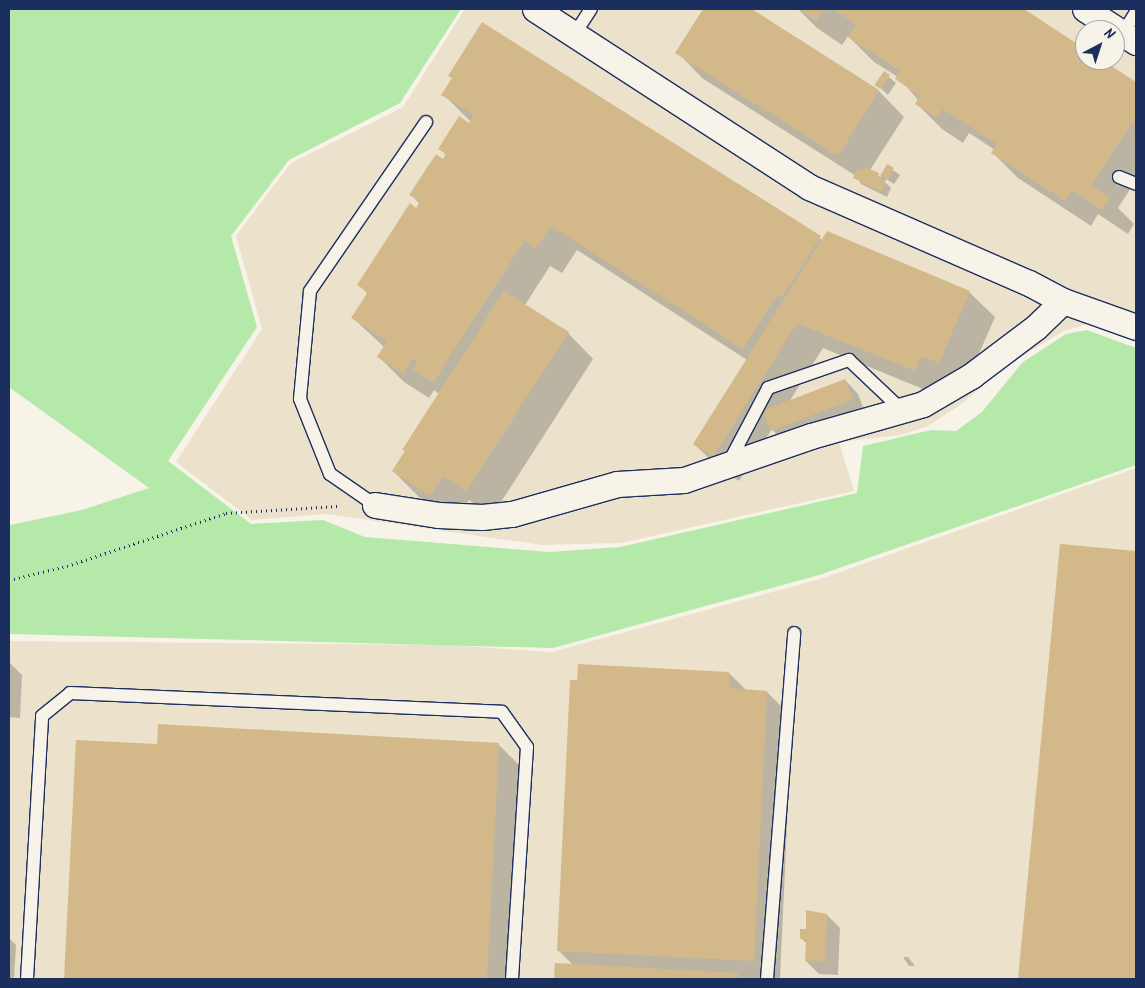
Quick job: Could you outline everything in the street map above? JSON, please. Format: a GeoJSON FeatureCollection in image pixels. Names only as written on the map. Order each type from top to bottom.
{"type":"FeatureCollection","features":[{"type":"Feature","properties":{"kind":"street"},"geometry":{"type":"LineString","coordinates":[[535,9],[809,187],[1029,283],[1063,301],[1135,324]]}},
{"type":"Feature","properties":{"kind":"street"},"geometry":{"type":"LineString","coordinates":[[1085,9],[1129,38]]}},
{"type":"Feature","properties":{"kind":"street"},"geometry":{"type":"LineString","coordinates":[[374,505],[439,515],[512,514],[617,484],[684,480],[811,436],[924,404],[971,376],[1036,328],[1063,301]]}},
{"type":"Feature","properties":{"kind":"lane"},"geometry":{"type":"LineString","coordinates":[[574,35],[591,9]]}},
{"type":"Feature","properties":{"kind":"lane"},"geometry":{"type":"LineString","coordinates":[[1129,38],[1136,12]]}},
{"type":"Feature","properties":{"kind":"lane"},"geometry":{"type":"LineString","coordinates":[[374,505],[330,474],[300,399],[310,291],[426,122]]}},
{"type":"Feature","properties":{"kind":"lane"},"geometry":{"type":"LineString","coordinates":[[1119,177],[1136,184]]}},
{"type":"Feature","properties":{"kind":"lane"},"geometry":{"type":"LineString","coordinates":[[728,465],[768,388],[849,360],[904,410]]}},
{"type":"Feature","properties":{"kind":"lane"},"geometry":{"type":"LineString","coordinates":[[766,979],[794,633]]}},
{"type":"Feature","properties":{"kind":"lane"},"geometry":{"type":"LineString","coordinates":[[27,979],[42,716],[70,693],[502,712],[527,747],[512,979]]}},
{"type":"Feature","properties":{"kind":"path"},"geometry":{"type":"LineString","coordinates":[[9,580],[67,566],[226,513],[374,505]]}},
{"type":"Feature","properties":{"kind":"shaded area"},"geometry":{"type":"Polygon","coordinates":[[[465,9],[1136,9],[1136,341],[1087,324],[1064,331],[1004,367],[963,403],[928,426],[901,435],[839,442],[854,491],[621,543],[542,545],[327,514],[252,520],[176,462],[262,329],[236,236],[291,163],[403,107],[465,9]]]}},
{"type":"Feature","properties":{"kind":"shaded area"},"geometry":{"type":"Polygon","coordinates":[[[1136,468],[1136,979],[9,979],[9,641],[449,645],[552,652],[820,579],[1136,468]]]}},
{"type":"Feature","properties":{"kind":"green space"},"geometry":{"type":"Polygon","coordinates":[[[9,9],[461,9],[400,103],[289,160],[231,236],[257,327],[168,461],[251,524],[323,520],[365,537],[549,552],[620,547],[857,493],[863,446],[931,430],[956,431],[982,412],[1023,362],[1066,334],[1087,330],[1136,348],[1136,465],[819,575],[553,648],[9,634],[10,525],[82,510],[149,488],[9,387],[9,9]]]}},
{"type":"Feature","properties":{"kind":"building"},"geometry":{"type":"Polygon","coordinates":[[[703,9],[752,9],[879,90],[838,156],[675,53],[703,9]]]}},
{"type":"Feature","properties":{"kind":"building"},"geometry":{"type":"Polygon","coordinates":[[[799,9],[824,9],[816,21],[799,9]]]}},
{"type":"Feature","properties":{"kind":"building"},"geometry":{"type":"Polygon","coordinates":[[[833,9],[1024,9],[1075,42],[1075,70],[1117,70],[1136,82],[1136,125],[1132,123],[1091,185],[1110,198],[1102,210],[1072,190],[1065,201],[991,153],[997,144],[943,109],[937,118],[915,104],[920,96],[895,79],[900,71],[848,37],[856,24],[833,9]]]}},
{"type":"Feature","properties":{"kind":"building"},"geometry":{"type":"Polygon","coordinates":[[[482,22],[821,236],[782,297],[776,296],[743,349],[551,226],[536,248],[524,241],[433,383],[413,370],[418,362],[413,358],[403,374],[377,357],[387,341],[351,318],[368,292],[357,285],[410,203],[416,208],[420,201],[409,195],[436,154],[443,159],[446,154],[438,149],[459,116],[469,123],[474,115],[441,95],[452,78],[448,76],[482,22]]]}},
{"type":"Feature","properties":{"kind":"building"},"geometry":{"type":"Polygon","coordinates":[[[884,71],[890,75],[880,89],[874,85],[884,71]]]}},
{"type":"Feature","properties":{"kind":"building"},"geometry":{"type":"Polygon","coordinates":[[[887,164],[894,168],[887,179],[880,175],[887,164]]]}},
{"type":"Feature","properties":{"kind":"building"},"geometry":{"type":"Polygon","coordinates":[[[865,167],[879,173],[878,177],[885,181],[881,191],[853,178],[857,169],[863,171],[865,167]]]}},
{"type":"Feature","properties":{"kind":"building"},"geometry":{"type":"Polygon","coordinates":[[[827,231],[970,291],[939,363],[921,356],[915,371],[797,323],[713,457],[693,444],[827,231]]]}},
{"type":"Feature","properties":{"kind":"building"},"geometry":{"type":"Polygon","coordinates":[[[504,291],[569,332],[466,491],[443,476],[430,496],[392,471],[405,451],[402,450],[504,291]]]}},
{"type":"Feature","properties":{"kind":"building"},"geometry":{"type":"Polygon","coordinates":[[[845,379],[853,400],[771,431],[763,411],[845,379]]]}},
{"type":"Feature","properties":{"kind":"building"},"geometry":{"type":"Polygon","coordinates":[[[1060,544],[1136,551],[1136,979],[1018,979],[1060,544]]]}},
{"type":"Feature","properties":{"kind":"building"},"geometry":{"type":"Polygon","coordinates":[[[578,664],[729,672],[729,688],[767,691],[754,961],[557,951],[570,680],[577,680],[578,664]]]}},
{"type":"Feature","properties":{"kind":"building"},"geometry":{"type":"Polygon","coordinates":[[[158,724],[499,743],[487,979],[64,979],[76,740],[157,744],[158,724]]]}},
{"type":"Feature","properties":{"kind":"building"},"geometry":{"type":"Polygon","coordinates":[[[806,910],[827,914],[825,962],[805,961],[806,939],[800,939],[800,929],[806,929],[806,910]]]}},
{"type":"Feature","properties":{"kind":"building"},"geometry":{"type":"Polygon","coordinates":[[[555,963],[738,973],[737,979],[554,979],[555,963]]]}}]}
